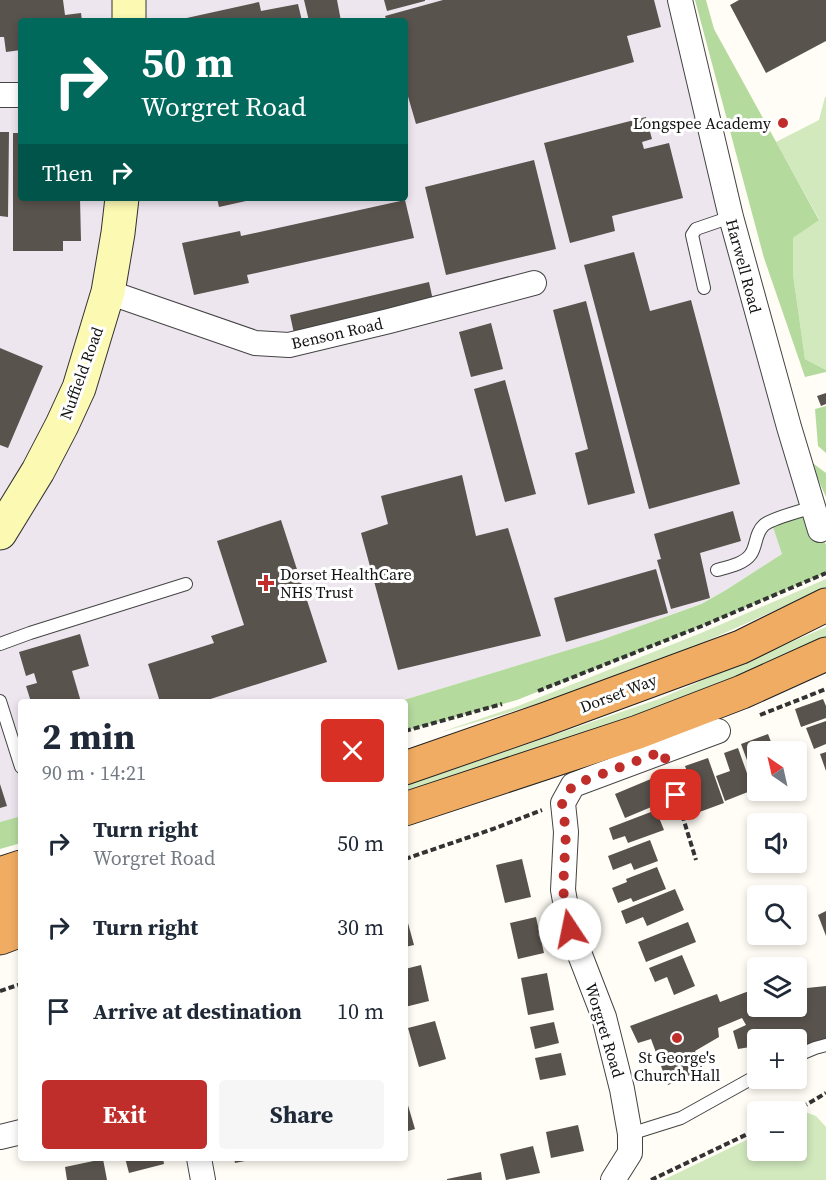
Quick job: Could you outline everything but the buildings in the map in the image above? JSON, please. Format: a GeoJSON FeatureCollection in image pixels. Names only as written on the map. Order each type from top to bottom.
{"type":"FeatureCollection","features":[{"type":"Feature","properties":{"kind":"highway","name":"Dorset Way"},"geometry":{"type":"LineString","coordinates":[[408,767],[537,707],[741,647],[826,605]]}},
{"type":"Feature","properties":{"kind":"highway"},"geometry":{"type":"LineString","coordinates":[[408,808],[638,732],[742,693],[826,654]]}},
{"type":"Feature","properties":{"kind":"highway"},"geometry":{"type":"LineString","coordinates":[[408,752],[537,707]]}},
{"type":"Feature","properties":{"kind":"highway"},"geometry":{"type":"LineString","coordinates":[[0,873],[18,868]]}},
{"type":"Feature","properties":{"kind":"highway"},"geometry":{"type":"LineString","coordinates":[[0,905],[18,899]]}},
{"type":"Feature","properties":{"kind":"highway"},"geometry":{"type":"LineString","coordinates":[[0,938],[18,931]]}},
{"type":"Feature","properties":{"kind":"street"},"geometry":{"type":"LineString","coordinates":[[129,0],[129,18]]}},
{"type":"Feature","properties":{"kind":"street","name":"Harwell Road"},"geometry":{"type":"LineString","coordinates":[[680,0],[730,218],[820,530]]}},
{"type":"Feature","properties":{"kind":"street"},"geometry":{"type":"LineString","coordinates":[[0,95],[18,95]]}},
{"type":"Feature","properties":{"kind":"street","name":"Nuffield Road"},"geometry":{"type":"LineString","coordinates":[[0,533],[38,471],[79,388],[108,292],[122,201]]}},
{"type":"Feature","properties":{"kind":"street","name":"Benson Road"},"geometry":{"type":"LineString","coordinates":[[108,292],[255,343],[289,345],[534,283]]}},
{"type":"Feature","properties":{"kind":"street"},"geometry":{"type":"LineString","coordinates":[[562,803],[573,785],[718,731]]}},
{"type":"Feature","properties":{"kind":"street","name":"Worgret Road"},"geometry":{"type":"LineString","coordinates":[[562,803],[566,832],[563,890],[570,929],[604,1017],[622,1089],[630,1134],[630,1153],[613,1180]]}},
{"type":"Feature","properties":{"kind":"street"},"geometry":{"type":"LineString","coordinates":[[0,1137],[18,1133]]}},
{"type":"Feature","properties":{"kind":"street"},"geometry":{"type":"LineString","coordinates":[[200,1161],[204,1180]]}},
{"type":"Feature","properties":{"kind":"lane"},"geometry":{"type":"LineString","coordinates":[[704,288],[692,235],[696,229],[730,218]]}},
{"type":"Feature","properties":{"kind":"lane"},"geometry":{"type":"LineString","coordinates":[[717,570],[751,555],[759,531],[766,523],[813,507]]}},
{"type":"Feature","properties":{"kind":"lane"},"geometry":{"type":"LineString","coordinates":[[0,644],[40,629],[186,584]]}},
{"type":"Feature","properties":{"kind":"lane"},"geometry":{"type":"LineString","coordinates":[[0,700],[18,757]]}},
{"type":"Feature","properties":{"kind":"lane"},"geometry":{"type":"LineString","coordinates":[[807,1051],[826,1045]]}},
{"type":"Feature","properties":{"kind":"lane"},"geometry":{"type":"LineString","coordinates":[[630,1134],[681,1118],[747,1081]]}},
{"type":"Feature","properties":{"kind":"path"},"geometry":{"type":"LineString","coordinates":[[537,707],[702,626],[826,573]]}},
{"type":"Feature","properties":{"kind":"path"},"geometry":{"type":"LineString","coordinates":[[757,717],[826,689]]}},
{"type":"Feature","properties":{"kind":"path"},"geometry":{"type":"LineString","coordinates":[[408,731],[506,703]]}},
{"type":"Feature","properties":{"kind":"path"},"geometry":{"type":"LineString","coordinates":[[663,751],[696,860]]}},
{"type":"Feature","properties":{"kind":"path"},"geometry":{"type":"LineString","coordinates":[[408,858],[493,830],[562,803]]}},
{"type":"Feature","properties":{"kind":"path"},"geometry":{"type":"LineString","coordinates":[[0,991],[18,985]]}},
{"type":"Feature","properties":{"kind":"path"},"geometry":{"type":"LineString","coordinates":[[807,1104],[826,1093]]}},
{"type":"Feature","properties":{"kind":"path"},"geometry":{"type":"LineString","coordinates":[[651,1180],[747,1134]]}},
{"type":"Feature","properties":{"kind":"shaded area"},"geometry":{"type":"Polygon","coordinates":[[[0,0],[680,0],[813,507],[782,554],[700,604],[601,640],[407,699],[18,699],[18,817],[0,822],[0,0]]]}},
{"type":"Feature","properties":{"kind":"green space"},"geometry":{"type":"Polygon","coordinates":[[[695,0],[706,0],[714,29],[819,220],[793,238],[793,274],[805,359],[826,372],[805,377],[764,258],[695,0]]]}},
{"type":"Feature","properties":{"kind":"green space"},"geometry":{"type":"Polygon","coordinates":[[[825,97],[826,370],[805,359],[793,274],[793,238],[819,219],[776,142],[819,120],[825,97]]]}},
{"type":"Feature","properties":{"kind":"green space"},"geometry":{"type":"Polygon","coordinates":[[[826,406],[826,453],[818,446],[815,409],[826,406]]]}},
{"type":"Feature","properties":{"kind":"green space"},"geometry":{"type":"Polygon","coordinates":[[[810,461],[826,473],[826,497],[810,461]]]}},
{"type":"Feature","properties":{"kind":"green space"},"geometry":{"type":"Polygon","coordinates":[[[813,507],[826,545],[826,573],[702,626],[517,700],[408,730],[407,699],[601,640],[701,604],[726,590],[782,554],[771,521],[813,507]]]}},
{"type":"Feature","properties":{"kind":"green space"},"geometry":{"type":"Polygon","coordinates":[[[826,579],[826,587],[654,663],[556,698],[438,733],[518,706],[701,633],[826,579]]]}},
{"type":"Feature","properties":{"kind":"green space"},"geometry":{"type":"Polygon","coordinates":[[[826,627],[826,641],[689,703],[408,793],[408,785],[659,699],[826,627]]]}},
{"type":"Feature","properties":{"kind":"green space"},"geometry":{"type":"Polygon","coordinates":[[[18,817],[18,844],[0,849],[0,822],[18,817]]]}},
{"type":"Feature","properties":{"kind":"green space"},"geometry":{"type":"Polygon","coordinates":[[[807,1113],[816,1116],[826,1127],[826,1180],[663,1180],[747,1140],[747,1161],[807,1161],[807,1113]]]}},
{"type":"Feature","properties":{"kind":"place","name":"Longspee Academy"},"geometry":{"type":"Point","coordinates":[783,123]}},
{"type":"Feature","properties":{"kind":"place","name":"Dorset HealthCare NHS Trust"},"geometry":{"type":"Point","coordinates":[266,583]}},
{"type":"Feature","properties":{"kind":"place","name":"St George's Church Hall"},"geometry":{"type":"Point","coordinates":[677,1038]}},
{"type":"Feature","properties":{"kind":"route"},"geometry":{"type":"LineString","coordinates":[[570,929],[563,890],[566,832],[562,803],[573,785],[663,751],[676,795]]}}]}
